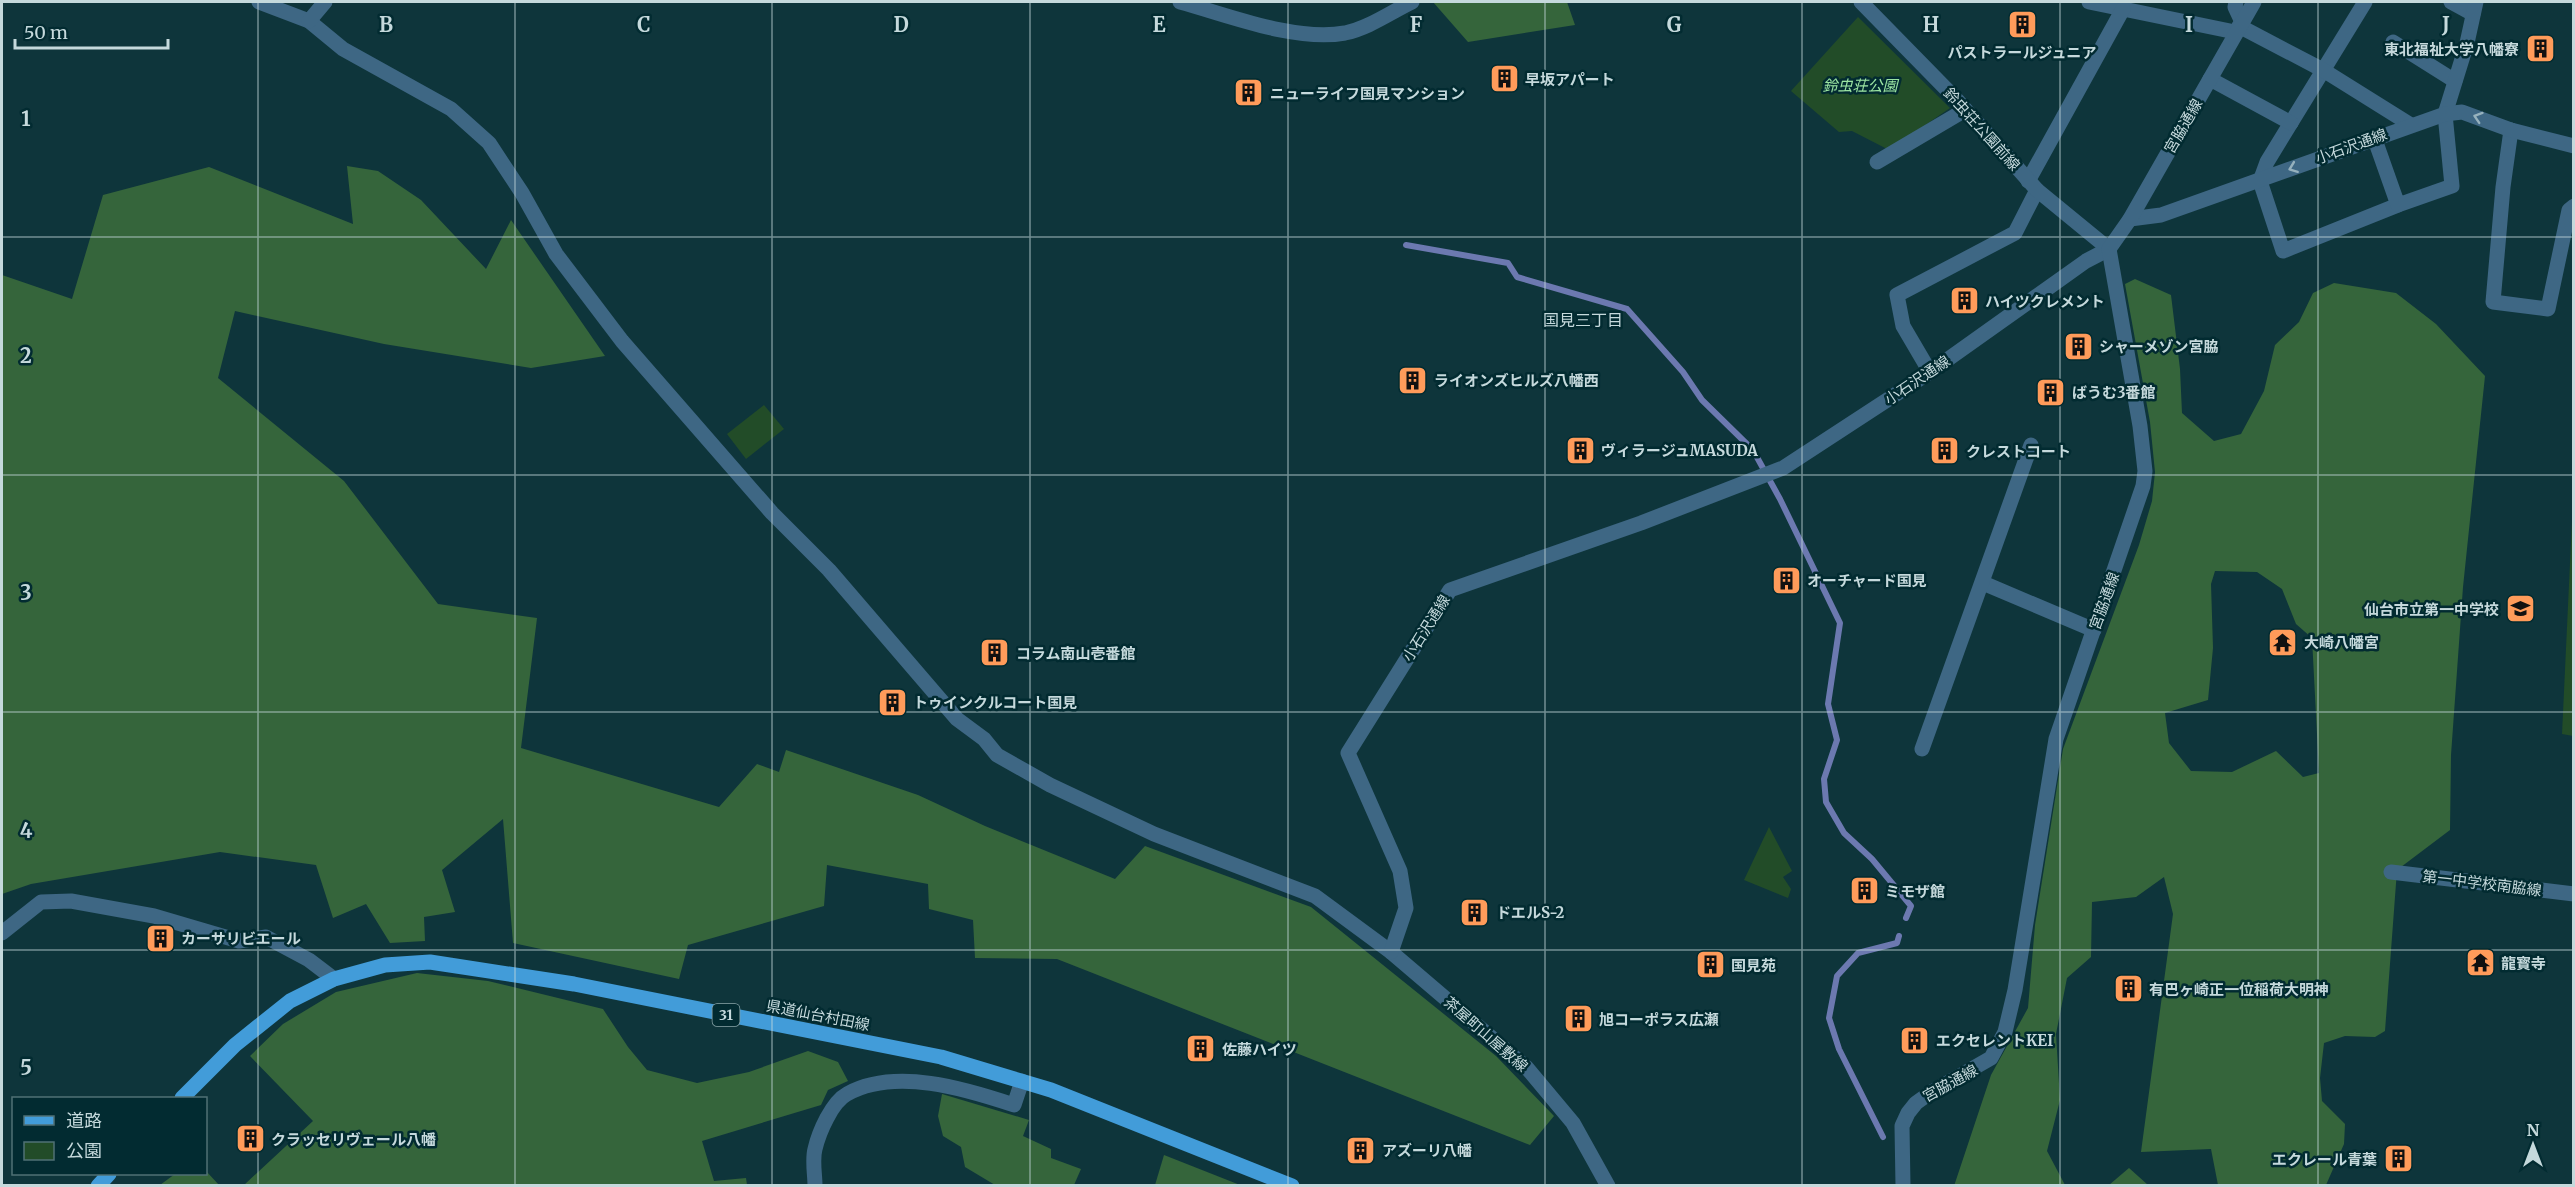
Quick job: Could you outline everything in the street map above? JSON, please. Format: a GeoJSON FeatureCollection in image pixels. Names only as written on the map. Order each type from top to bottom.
{"type":"FeatureCollection","features":[{"type":"Feature","properties":{"kind":"main road","name":"県道仙台村田線"},"geometry":{"type":"LineString","coordinates":[[183,1097],[235,1045],[290,1001],[334,979],[385,965],[430,962],[574,984],[941,1057],[1022,1081],[1195,1145],[1292,1185]]}},
{"type":"Feature","properties":{"kind":"street","name":"茶屋町山屋敷線"},"geometry":{"type":"LineString","coordinates":[[259,2],[309,21],[343,49],[451,110],[489,143],[522,193],[556,254],[622,341],[772,513],[829,570],[957,719],[984,739],[998,755],[1050,785],[1154,834],[1315,896],[1391,952],[1527,1068],[1573,1123],[1608,1185]]}},
{"type":"Feature","properties":{"kind":"street"},"geometry":{"type":"LineString","coordinates":[[309,21],[325,2]]}},
{"type":"Feature","properties":{"kind":"street"},"geometry":{"type":"LineString","coordinates":[[1180,2],[1263,25],[1317,35],[1347,33],[1412,2]]}},
{"type":"Feature","properties":{"kind":"street","name":"鈴虫荘公園前線"},"geometry":{"type":"LineString","coordinates":[[1861,2],[1965,110],[2032,185],[2109,249]]}},
{"type":"Feature","properties":{"kind":"street"},"geometry":{"type":"LineString","coordinates":[[2089,2],[2123,9],[2140,7],[2239,27],[2323,70],[2411,125]]}},
{"type":"Feature","properties":{"kind":"street"},"geometry":{"type":"LineString","coordinates":[[2236,2],[2239,27]]}},
{"type":"Feature","properties":{"kind":"street","name":"宮脇通線"},"geometry":{"type":"LineString","coordinates":[[1903,1185],[1902,1126],[1908,1113],[1916,1103],[1930,1093],[1991,1059],[2005,1032],[2015,990],[2056,739],[2143,486],[2145,471],[2140,426],[2109,249],[2130,219],[2254,2]]}},
{"type":"Feature","properties":{"kind":"street"},"geometry":{"type":"LineString","coordinates":[[2365,2],[2267,162],[2260,181],[2283,250],[2452,186],[2445,114],[2475,8],[2451,2]]}},
{"type":"Feature","properties":{"kind":"street"},"geometry":{"type":"LineString","coordinates":[[1930,372],[1903,326],[1897,295],[2015,233],[2032,185],[2123,9]]}},
{"type":"Feature","properties":{"kind":"street"},"geometry":{"type":"LineString","coordinates":[[2393,42],[2455,81]]}},
{"type":"Feature","properties":{"kind":"street"},"geometry":{"type":"LineString","coordinates":[[2210,79],[2291,123]]}},
{"type":"Feature","properties":{"kind":"street"},"geometry":{"type":"LineString","coordinates":[[1877,162],[1965,110]]}},
{"type":"Feature","properties":{"kind":"street","name":"小石沢通線"},"geometry":{"type":"LineString","coordinates":[[2130,219],[2161,215],[2260,181],[2374,137],[2445,114],[2462,112],[2511,130],[2574,146]]}},
{"type":"Feature","properties":{"kind":"street"},"geometry":{"type":"LineString","coordinates":[[2511,130],[2503,187],[2493,302],[2548,309],[2569,210],[2574,207]]}},
{"type":"Feature","properties":{"kind":"street"},"geometry":{"type":"LineString","coordinates":[[2374,137],[2398,205]]}},
{"type":"Feature","properties":{"kind":"street","name":"小石沢通線"},"geometry":{"type":"LineString","coordinates":[[1391,952],[1406,908],[1400,871],[1348,753],[1450,590],[1783,468],[1930,372],[2086,261],[2109,249]]}},
{"type":"Feature","properties":{"kind":"street"},"geometry":{"type":"LineString","coordinates":[[1922,748],[2031,445]]}},
{"type":"Feature","properties":{"kind":"street"},"geometry":{"type":"LineString","coordinates":[[1983,583],[2094,630]]}},
{"type":"Feature","properties":{"kind":"street","name":"第一中学校南脇線"},"geometry":{"type":"LineString","coordinates":[[2391,872],[2574,894]]}},
{"type":"Feature","properties":{"kind":"street"},"geometry":{"type":"LineString","coordinates":[[2,933],[41,902],[71,901],[154,916],[239,941],[266,938],[309,960],[334,979]]}},
{"type":"Feature","properties":{"kind":"street"},"geometry":{"type":"LineString","coordinates":[[815,1185],[815,1149],[827,1118],[846,1094],[895,1081],[963,1088],[1014,1105],[1022,1081]]}},
{"type":"Feature","properties":{"kind":"green space"},"geometry":{"type":"Polygon","coordinates":[[[1433,2],[1567,2],[1575,25],[1468,42],[1433,2]]]}},
{"type":"Feature","properties":{"kind":"green space","name":"鈴虫荘公園"},"geometry":{"type":"Polygon","coordinates":[[[1858,17],[1950,108],[1889,150],[1852,131],[1839,132],[1791,91],[1858,17]]]}},
{"type":"Feature","properties":{"kind":"green space"},"geometry":{"type":"Polygon","coordinates":[[[347,166],[378,171],[421,200],[486,269],[511,220],[605,356],[531,368],[384,344],[235,311],[218,378],[344,481],[438,604],[537,618],[521,748],[719,807],[757,764],[779,772],[786,750],[918,795],[985,826],[1115,879],[1145,846],[1311,907],[1496,1056],[1554,1116],[1530,1145],[1057,959],[975,958],[973,920],[929,909],[928,884],[827,865],[824,906],[688,945],[679,979],[513,943],[503,819],[442,870],[455,912],[424,917],[425,941],[390,943],[366,904],[333,918],[316,865],[220,852],[31,884],[2,894],[2,275],[72,299],[103,195],[209,167],[353,224],[347,166]]]}},
{"type":"Feature","properties":{"kind":"green space","name":"大崎八幡宮"},"geometry":{"type":"Polygon","coordinates":[[[2135,279],[2171,295],[2180,369],[2182,413],[2214,441],[2241,434],[2264,391],[2275,345],[2299,322],[2313,293],[2334,283],[2396,293],[2436,324],[2485,376],[2463,587],[2451,755],[2450,830],[2397,870],[2385,1031],[2375,1037],[2345,1036],[2324,1043],[2320,1078],[2322,1101],[2345,1124],[2344,1144],[2326,1185],[2218,1185],[2211,1149],[2141,1152],[2173,914],[2164,877],[2136,897],[2092,902],[2091,957],[2067,978],[2056,1034],[2060,1100],[2047,1151],[2065,1185],[1954,1186],[1991,1075],[2028,1008],[2035,925],[2063,749],[2139,545],[2152,501],[2155,472],[2150,422],[2125,284],[2135,279]],[[2215,571],[2211,584],[2213,648],[2208,700],[2165,713],[2169,743],[2191,771],[2232,772],[2276,751],[2303,777],[2319,773],[2312,638],[2296,624],[2282,589],[2257,572],[2215,571]]]}},
{"type":"Feature","properties":{"kind":"green space"},"geometry":{"type":"Polygon","coordinates":[[[764,405],[784,429],[746,459],[727,434],[764,405]]]}},
{"type":"Feature","properties":{"kind":"green space"},"geometry":{"type":"Polygon","coordinates":[[[2573,499],[2573,736],[2562,734],[2573,499]]]}},
{"type":"Feature","properties":{"kind":"green space"},"geometry":{"type":"Polygon","coordinates":[[[1769,827],[1792,871],[1783,877],[1791,889],[1788,898],[1744,880],[1769,827]]]}},
{"type":"Feature","properties":{"kind":"green space"},"geometry":{"type":"Polygon","coordinates":[[[417,973],[488,981],[603,1009],[628,1047],[647,1070],[697,1083],[749,1072],[808,1051],[838,1062],[848,1081],[828,1090],[821,1105],[702,1141],[714,1181],[746,1178],[747,1185],[244,1185],[313,1121],[250,1056],[283,1024],[336,992],[417,973]]]}},
{"type":"Feature","properties":{"kind":"green space"},"geometry":{"type":"Polygon","coordinates":[[[942,1094],[1029,1120],[1023,1136],[1051,1149],[1051,1158],[1081,1169],[1074,1185],[995,1185],[965,1167],[961,1147],[943,1136],[938,1116],[942,1094]]]}},
{"type":"Feature","properties":{"kind":"green space"},"geometry":{"type":"Polygon","coordinates":[[[1164,1155],[1240,1185],[1155,1185],[1164,1155]]]}},
{"type":"Feature","properties":{"kind":"green space"},"geometry":{"type":"Polygon","coordinates":[[[2129,1168],[2148,1185],[2109,1185],[2129,1168]]]}},
{"type":"Feature","properties":{"kind":"green space"},"geometry":{"type":"Polygon","coordinates":[[[207,1172],[219,1185],[160,1185],[174,1175],[207,1175],[207,1172]]]}},
{"type":"Feature","properties":{"kind":"waterway"},"geometry":{"type":"LineString","coordinates":[[1406,245],[1508,263],[1517,277],[1627,309],[1683,372],[1702,400],[1753,450],[1780,499],[1840,623],[1828,704],[1837,740],[1824,779],[1826,802],[1844,833],[1872,859],[1911,906],[1906,918]]}},
{"type":"Feature","properties":{"kind":"waterway"},"geometry":{"type":"LineString","coordinates":[[1883,1137],[1839,1049],[1829,1018],[1837,976],[1858,953],[1897,943],[1899,936]]}},
{"type":"Feature","properties":{"kind":"place","name":"パストラールジュニア"},"geometry":{"type":"Point","coordinates":[2022,25]}},
{"type":"Feature","properties":{"kind":"place","name":"東北福祉大学八幡寮"},"geometry":{"type":"Point","coordinates":[2540,49]}},
{"type":"Feature","properties":{"kind":"place","name":"早坂アパート"},"geometry":{"type":"Point","coordinates":[1504,79]}},
{"type":"Feature","properties":{"kind":"place","name":"ニューライフ国見マンション"},"geometry":{"type":"Point","coordinates":[1249,93]}},
{"type":"Feature","properties":{"kind":"place","name":"ハイツクレメント"},"geometry":{"type":"Point","coordinates":[1964,301]}},
{"type":"Feature","properties":{"kind":"place","name":"シャーメゾン宮脇"},"geometry":{"type":"Point","coordinates":[2078,346]}},
{"type":"Feature","properties":{"kind":"place","name":"ライオンズヒルズ八幡西"},"geometry":{"type":"Point","coordinates":[1413,380]}},
{"type":"Feature","properties":{"kind":"place","name":"ばうむ3番館"},"geometry":{"type":"Point","coordinates":[2051,392]}},
{"type":"Feature","properties":{"kind":"place","name":"ヴィラージュMASUDA"},"geometry":{"type":"Point","coordinates":[1580,450]}},
{"type":"Feature","properties":{"kind":"place","name":"クレストコート"},"geometry":{"type":"Point","coordinates":[1945,451]}},
{"type":"Feature","properties":{"kind":"place","name":"オーチャード国見"},"geometry":{"type":"Point","coordinates":[1786,580]}},
{"type":"Feature","properties":{"kind":"place","name":"仙台市立第一中学校"},"geometry":{"type":"Point","coordinates":[2520,609]}},
{"type":"Feature","properties":{"kind":"place","name":"大崎八幡宮"},"geometry":{"type":"Point","coordinates":[2283,642]}},
{"type":"Feature","properties":{"kind":"place","name":"コラム南山壱番館"},"geometry":{"type":"Point","coordinates":[995,653]}},
{"type":"Feature","properties":{"kind":"place","name":"トゥインクルコート国見"},"geometry":{"type":"Point","coordinates":[892,702]}},
{"type":"Feature","properties":{"kind":"place","name":"ミモザ館"},"geometry":{"type":"Point","coordinates":[1864,891]}},
{"type":"Feature","properties":{"kind":"place","name":"ドエルS-2"},"geometry":{"type":"Point","coordinates":[1475,912]}},
{"type":"Feature","properties":{"kind":"place","name":"カーサリビエール"},"geometry":{"type":"Point","coordinates":[160,938]}},
{"type":"Feature","properties":{"kind":"place","name":"龍寳寺"},"geometry":{"type":"Point","coordinates":[2480,963]}},
{"type":"Feature","properties":{"kind":"place","name":"国見苑"},"geometry":{"type":"Point","coordinates":[1710,965]}},
{"type":"Feature","properties":{"kind":"place","name":"有巴ヶ崎正一位稲荷大明神"},"geometry":{"type":"Point","coordinates":[2128,989]}},
{"type":"Feature","properties":{"kind":"place","name":"旭コーポラス広瀬"},"geometry":{"type":"Point","coordinates":[1578,1019]}},
{"type":"Feature","properties":{"kind":"place","name":"エクセレントKEI"},"geometry":{"type":"Point","coordinates":[1915,1040]}},
{"type":"Feature","properties":{"kind":"place","name":"佐藤ハイツ"},"geometry":{"type":"Point","coordinates":[1201,1049]}},
{"type":"Feature","properties":{"kind":"place","name":"クラッセリヴェール八幡"},"geometry":{"type":"Point","coordinates":[250,1139]}},
{"type":"Feature","properties":{"kind":"place","name":"アズーリ八幡"},"geometry":{"type":"Point","coordinates":[1361,1150]}},
{"type":"Feature","properties":{"kind":"place","name":"エクレール青葉"},"geometry":{"type":"Point","coordinates":[2398,1159]}},
{"type":"Feature","properties":{"kind":"district","name":"国見三丁目"},"geometry":{"type":"Point","coordinates":[1583,320]}}]}
